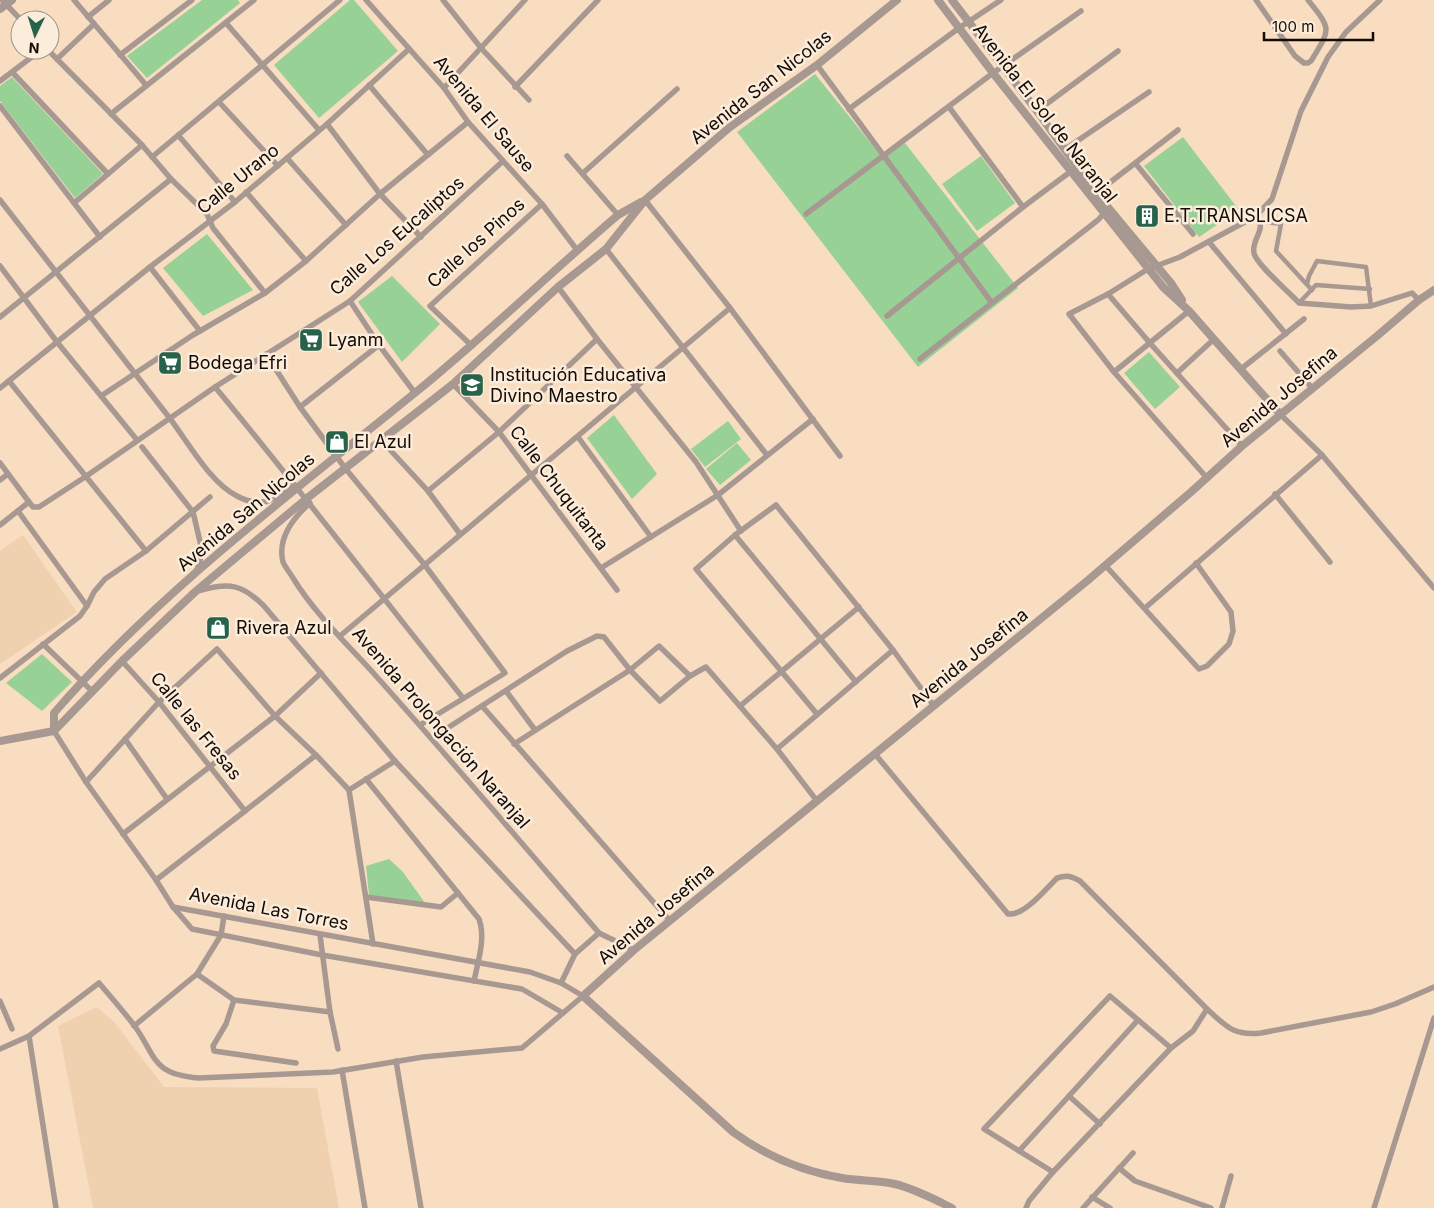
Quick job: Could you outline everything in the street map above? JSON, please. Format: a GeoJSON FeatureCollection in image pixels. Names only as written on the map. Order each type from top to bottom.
{"type":"FeatureCollection","features":[{"type":"Feature","properties":{"kind":"street"},"geometry":{"type":"LineString","coordinates":[[74,0],[146,85]]}},
{"type":"Feature","properties":{"kind":"street"},"geometry":{"type":"LineString","coordinates":[[88,17],[109,0]]}},
{"type":"Feature","properties":{"kind":"street"},"geometry":{"type":"LineString","coordinates":[[120,54],[192,0]]}},
{"type":"Feature","properties":{"kind":"street"},"geometry":{"type":"LineString","coordinates":[[111,114],[254,0]]}},
{"type":"Feature","properties":{"kind":"street"},"geometry":{"type":"LineString","coordinates":[[152,156],[340,0]]}},
{"type":"Feature","properties":{"kind":"street","name":"Avenida El Sause"},"geometry":{"type":"LineString","coordinates":[[366,0],[444,88],[468,122],[542,204],[577,250]]}},
{"type":"Feature","properties":{"kind":"street"},"geometry":{"type":"LineString","coordinates":[[444,88],[525,0]]}},
{"type":"Feature","properties":{"kind":"street"},"geometry":{"type":"LineString","coordinates":[[515,87],[598,0]]}},
{"type":"Feature","properties":{"kind":"street","name":"Avenida San Nicolas"},"geometry":{"type":"LineString","coordinates":[[54,731],[92,691],[196,592],[308,501],[345,468],[453,384],[558,287],[606,249],[645,200],[730,127],[817,64],[897,0]]}},
{"type":"Feature","properties":{"kind":"street","name":"Avenida El Sol de Naranjal"},"geometry":{"type":"LineString","coordinates":[[938,0],[993,73],[1074,169],[1152,267],[1163,287],[1189,311],[1280,414],[1322,455],[1434,588]]}},
{"type":"Feature","properties":{"kind":"street","name":"Avenida El Sol de Naranjal"},"geometry":{"type":"LineString","coordinates":[[952,0],[1037,111],[1064,150],[1074,169]]}},
{"type":"Feature","properties":{"kind":"street"},"geometry":{"type":"LineString","coordinates":[[849,109],[968,21],[1001,0]]}},
{"type":"Feature","properties":{"kind":"street"},"geometry":{"type":"LineString","coordinates":[[1256,0],[1295,56],[1304,63],[1308,63],[1326,35],[1325,22],[1308,0]]}},
{"type":"Feature","properties":{"kind":"street"},"geometry":{"type":"LineString","coordinates":[[1208,478],[1114,372],[1069,314],[1108,294],[1152,267],[1180,258],[1256,216],[1272,199],[1301,111],[1328,57],[1356,21],[1380,0]]}},
{"type":"Feature","properties":{"kind":"street"},"geometry":{"type":"LineString","coordinates":[[445,1],[481,48],[529,100]]}},
{"type":"Feature","properties":{"kind":"street"},"geometry":{"type":"LineString","coordinates":[[806,214],[1002,66],[1081,10]]}},
{"type":"Feature","properties":{"kind":"street"},"geometry":{"type":"LineString","coordinates":[[226,23],[319,130]]}},
{"type":"Feature","properties":{"kind":"street"},"geometry":{"type":"LineString","coordinates":[[60,56],[94,24]]}},
{"type":"Feature","properties":{"kind":"street","name":"Calle Urano"},"geometry":{"type":"LineString","coordinates":[[0,388],[150,267],[235,202],[327,124],[409,49]]}},
{"type":"Feature","properties":{"kind":"street"},"geometry":{"type":"LineString","coordinates":[[1037,111],[1118,51]]}},
{"type":"Feature","properties":{"kind":"street"},"geometry":{"type":"LineString","coordinates":[[0,81],[28,60]]}},
{"type":"Feature","properties":{"kind":"street"},"geometry":{"type":"LineString","coordinates":[[58,60],[142,145],[171,179],[207,214],[213,228],[265,293]]}},
{"type":"Feature","properties":{"kind":"street"},"geometry":{"type":"LineString","coordinates":[[817,64],[992,303]]}},
{"type":"Feature","properties":{"kind":"street"},"geometry":{"type":"LineString","coordinates":[[13,72],[108,174]]}},
{"type":"Feature","properties":{"kind":"street"},"geometry":{"type":"LineString","coordinates":[[369,85],[428,155]]}},
{"type":"Feature","properties":{"kind":"street"},"geometry":{"type":"LineString","coordinates":[[583,173],[677,89]]}},
{"type":"Feature","properties":{"kind":"street"},"geometry":{"type":"LineString","coordinates":[[1064,150],[1149,92]]}},
{"type":"Feature","properties":{"kind":"street"},"geometry":{"type":"LineString","coordinates":[[219,102],[278,166]]}},
{"type":"Feature","properties":{"kind":"street"},"geometry":{"type":"LineString","coordinates":[[0,106],[100,237]]}},
{"type":"Feature","properties":{"kind":"street"},"geometry":{"type":"LineString","coordinates":[[949,107],[1023,207]]}},
{"type":"Feature","properties":{"kind":"street"},"geometry":{"type":"LineString","coordinates":[[100,396],[200,331],[265,293],[306,261],[380,194],[468,122]]}},
{"type":"Feature","properties":{"kind":"street"},"geometry":{"type":"LineString","coordinates":[[327,124],[380,194],[421,237]]}},
{"type":"Feature","properties":{"kind":"street"},"geometry":{"type":"LineString","coordinates":[[1094,195],[1178,130]]}},
{"type":"Feature","properties":{"kind":"street"},"geometry":{"type":"LineString","coordinates":[[178,135],[235,202]]}},
{"type":"Feature","properties":{"kind":"street"},"geometry":{"type":"LineString","coordinates":[[74,203],[142,145]]}},
{"type":"Feature","properties":{"kind":"street"},"geometry":{"type":"LineString","coordinates":[[567,156],[618,215]]}},
{"type":"Feature","properties":{"kind":"street"},"geometry":{"type":"LineString","coordinates":[[287,158],[346,225]]}},
{"type":"Feature","properties":{"kind":"street","name":"Calle Los Eucaliptos"},"geometry":{"type":"LineString","coordinates":[[29,502],[33,507],[39,507],[215,387],[350,301],[503,161]]}},
{"type":"Feature","properties":{"kind":"street"},"geometry":{"type":"LineString","coordinates":[[1136,164],[1193,234]]}},
{"type":"Feature","properties":{"kind":"street"},"geometry":{"type":"LineString","coordinates":[[886,316],[1074,169]]}},
{"type":"Feature","properties":{"kind":"street"},"geometry":{"type":"LineString","coordinates":[[0,317],[171,179]]}},
{"type":"Feature","properties":{"kind":"street"},"geometry":{"type":"LineString","coordinates":[[246,192],[306,261]]}},
{"type":"Feature","properties":{"kind":"street"},"geometry":{"type":"LineString","coordinates":[[0,200],[170,418],[208,470],[222,484],[236,496],[249,501],[266,502],[279,498],[296,486]]}},
{"type":"Feature","properties":{"kind":"street"},"geometry":{"type":"LineString","coordinates":[[645,200],[730,308],[840,456]]}},
{"type":"Feature","properties":{"kind":"street","name":"Avenida San Nicolas"},"geometry":{"type":"LineString","coordinates":[[54,731],[54,713],[81,681],[153,609],[296,486],[472,346],[618,215],[645,200]]}},
{"type":"Feature","properties":{"kind":"street","name":"Calle los Pinos"},"geometry":{"type":"LineString","coordinates":[[472,346],[430,306],[542,204]]}},
{"type":"Feature","properties":{"kind":"street"},"geometry":{"type":"LineString","coordinates":[[920,358],[1098,220],[1106,211]]}},
{"type":"Feature","properties":{"kind":"street"},"geometry":{"type":"LineString","coordinates":[[1256,216],[1261,226],[1254,248],[1256,259],[1299,303],[1352,307],[1371,306],[1408,293],[1414,294],[1419,300]]}},
{"type":"Feature","properties":{"kind":"street"},"geometry":{"type":"LineString","coordinates":[[1260,221],[1281,224],[1276,251],[1312,290]]}},
{"type":"Feature","properties":{"kind":"street"},"geometry":{"type":"LineString","coordinates":[[1209,242],[1286,334]]}},
{"type":"Feature","properties":{"kind":"street"},"geometry":{"type":"LineString","coordinates":[[606,249],[767,455]]}},
{"type":"Feature","properties":{"kind":"street"},"geometry":{"type":"LineString","coordinates":[[1307,284],[1317,262],[1366,267],[1371,306]]}},
{"type":"Feature","properties":{"kind":"street"},"geometry":{"type":"LineString","coordinates":[[0,266],[57,342],[136,440]]}},
{"type":"Feature","properties":{"kind":"street"},"geometry":{"type":"LineString","coordinates":[[150,267],[200,331]]}},
{"type":"Feature","properties":{"kind":"street"},"geometry":{"type":"LineString","coordinates":[[1299,303],[1316,285],[1370,289]]}},
{"type":"Feature","properties":{"kind":"street"},"geometry":{"type":"LineString","coordinates":[[558,287],[597,339],[696,462],[741,531]]}},
{"type":"Feature","properties":{"kind":"street","name":"Avenida Josefina"},"geometry":{"type":"LineString","coordinates":[[396,1061],[522,1048],[634,950],[1105,565],[1280,414],[1419,300],[1434,290]]}},
{"type":"Feature","properties":{"kind":"street"},"geometry":{"type":"LineString","coordinates":[[1108,294],[1242,446]]}},
{"type":"Feature","properties":{"kind":"street"},"geometry":{"type":"LineString","coordinates":[[350,301],[379,345],[415,393]]}},
{"type":"Feature","properties":{"kind":"street"},"geometry":{"type":"LineString","coordinates":[[340,636],[730,308]]}},
{"type":"Feature","properties":{"kind":"street"},"geometry":{"type":"LineString","coordinates":[[1114,372],[1189,311]]}},
{"type":"Feature","properties":{"kind":"street"},"geometry":{"type":"LineString","coordinates":[[1241,369],[1304,319]]}},
{"type":"Feature","properties":{"kind":"street"},"geometry":{"type":"LineString","coordinates":[[428,491],[499,432],[597,339]]}},
{"type":"Feature","properties":{"kind":"street"},"geometry":{"type":"LineString","coordinates":[[1177,373],[1214,339]]}},
{"type":"Feature","properties":{"kind":"street"},"geometry":{"type":"LineString","coordinates":[[300,407],[379,345]]}},
{"type":"Feature","properties":{"kind":"street"},"geometry":{"type":"LineString","coordinates":[[1280,351],[1312,388]]}},
{"type":"Feature","properties":{"kind":"street"},"geometry":{"type":"LineString","coordinates":[[266,354],[300,407],[345,468],[424,564],[506,673],[420,725]]}},
{"type":"Feature","properties":{"kind":"street"},"geometry":{"type":"LineString","coordinates":[[8,381],[146,551]]}},
{"type":"Feature","properties":{"kind":"street","name":"Calle Chuquitanta"},"geometry":{"type":"LineString","coordinates":[[453,384],[499,432],[617,590]]}},
{"type":"Feature","properties":{"kind":"street"},"geometry":{"type":"LineString","coordinates":[[215,387],[308,501],[383,599],[463,698]]}},
{"type":"Feature","properties":{"kind":"street"},"geometry":{"type":"LineString","coordinates":[[601,568],[718,495],[813,419]]}},
{"type":"Feature","properties":{"kind":"street"},"geometry":{"type":"LineString","coordinates":[[578,437],[650,537]]}},
{"type":"Feature","properties":{"kind":"street"},"geometry":{"type":"LineString","coordinates":[[381,440],[428,491],[460,534]]}},
{"type":"Feature","properties":{"kind":"street"},"geometry":{"type":"LineString","coordinates":[[142,447],[193,512],[201,546],[200,563],[191,578]]}},
{"type":"Feature","properties":{"kind":"street"},"geometry":{"type":"LineString","coordinates":[[1145,608],[1322,455]]}},
{"type":"Feature","properties":{"kind":"street"},"geometry":{"type":"LineString","coordinates":[[0,463],[29,502],[0,525]]}},
{"type":"Feature","properties":{"kind":"street"},"geometry":{"type":"LineString","coordinates":[[0,480],[8,474]]}},
{"type":"Feature","properties":{"kind":"street"},"geometry":{"type":"LineString","coordinates":[[1275,494],[1330,562]]}},
{"type":"Feature","properties":{"kind":"street"},"geometry":{"type":"LineString","coordinates":[[0,678],[80,616],[94,592],[105,579],[146,551],[210,497]]}},
{"type":"Feature","properties":{"kind":"street","name":"Avenida Prolongación Naranjal"},"geometry":{"type":"LineString","coordinates":[[308,501],[290,524],[284,536],[282,549],[283,563],[297,586],[432,738],[599,933],[634,950]]}},
{"type":"Feature","properties":{"kind":"street"},"geometry":{"type":"LineString","coordinates":[[817,714],[696,569],[735,535],[776,505],[894,650],[934,706]]}},
{"type":"Feature","properties":{"kind":"street"},"geometry":{"type":"LineString","coordinates":[[18,511],[87,606]]}},
{"type":"Feature","properties":{"kind":"street"},"geometry":{"type":"LineString","coordinates":[[735,535],[856,682]]}},
{"type":"Feature","properties":{"kind":"street"},"geometry":{"type":"LineString","coordinates":[[1105,565],[1199,669],[1206,666],[1230,644],[1233,637],[1233,620],[1232,612],[1196,564]]}},
{"type":"Feature","properties":{"kind":"street"},"geometry":{"type":"LineString","coordinates":[[196,592],[215,586],[232,585],[251,593],[395,761],[575,954]]}},
{"type":"Feature","properties":{"kind":"street"},"geometry":{"type":"LineString","coordinates":[[740,706],[859,607]]}},
{"type":"Feature","properties":{"kind":"street"},"geometry":{"type":"LineString","coordinates":[[432,738],[567,652],[597,636],[604,637],[630,670],[660,701],[690,676],[703,668],[708,668],[817,801]]}},
{"type":"Feature","properties":{"kind":"street"},"geometry":{"type":"LineString","coordinates":[[43,644],[92,691]]}},
{"type":"Feature","properties":{"kind":"street"},"geometry":{"type":"LineString","coordinates":[[514,744],[630,670],[660,646],[690,676]]}},
{"type":"Feature","properties":{"kind":"street"},"geometry":{"type":"LineString","coordinates":[[86,782],[159,702],[216,649],[275,716],[316,754],[349,790],[373,944]]}},
{"type":"Feature","properties":{"kind":"street"},"geometry":{"type":"LineString","coordinates":[[777,750],[894,650]]}},
{"type":"Feature","properties":{"kind":"street","name":"Calle las Fresas"},"geometry":{"type":"LineString","coordinates":[[122,662],[159,702],[245,812]]}},
{"type":"Feature","properties":{"kind":"street"},"geometry":{"type":"LineString","coordinates":[[123,834],[275,716],[321,673]]}},
{"type":"Feature","properties":{"kind":"street"},"geometry":{"type":"LineString","coordinates":[[506,691],[535,730]]}},
{"type":"Feature","properties":{"kind":"street"},"geometry":{"type":"LineString","coordinates":[[482,706],[670,921]]}},
{"type":"Feature","properties":{"kind":"street"},"geometry":{"type":"LineString","coordinates":[[0,742],[54,731],[86,782],[173,907]]}},
{"type":"Feature","properties":{"kind":"street"},"geometry":{"type":"LineString","coordinates":[[124,739],[167,799]]}},
{"type":"Feature","properties":{"kind":"street"},"geometry":{"type":"LineString","coordinates":[[156,880],[245,812],[316,754]]}},
{"type":"Feature","properties":{"kind":"street"},"geometry":{"type":"LineString","coordinates":[[875,754],[1008,914],[1022,911],[1057,878],[1071,876],[1080,881],[1207,1010],[1229,1029],[1249,1034],[1371,1012],[1434,987]]}},
{"type":"Feature","properties":{"kind":"street"},"geometry":{"type":"LineString","coordinates":[[349,790],[395,761]]}},
{"type":"Feature","properties":{"kind":"street"},"geometry":{"type":"LineString","coordinates":[[366,780],[479,919],[482,929],[474,981]]}},
{"type":"Feature","properties":{"kind":"street"},"geometry":{"type":"LineString","coordinates":[[366,897],[441,907],[458,893]]}},
{"type":"Feature","properties":{"kind":"street","name":"Avenida Las Torres"},"geometry":{"type":"LineString","coordinates":[[173,907],[530,972],[560,983],[583,996]]}},
{"type":"Feature","properties":{"kind":"street","name":"Avenida Las Torres"},"geometry":{"type":"LineString","coordinates":[[173,907],[192,929],[322,955],[522,989],[563,1013]]}},
{"type":"Feature","properties":{"kind":"street"},"geometry":{"type":"LineString","coordinates":[[134,1026],[198,974],[221,935],[224,916]]}},
{"type":"Feature","properties":{"kind":"street"},"geometry":{"type":"LineString","coordinates":[[560,983],[575,954],[599,933]]}},
{"type":"Feature","properties":{"kind":"street"},"geometry":{"type":"LineString","coordinates":[[320,935],[330,1012],[338,1049]]}},
{"type":"Feature","properties":{"kind":"street"},"geometry":{"type":"LineString","coordinates":[[198,974],[234,1000],[330,1012]]}},
{"type":"Feature","properties":{"kind":"street"},"geometry":{"type":"LineString","coordinates":[[0,1049],[29,1036],[99,983],[134,1026],[156,1063],[167,1071],[188,1077],[342,1070],[396,1061],[421,1208]]}},
{"type":"Feature","properties":{"kind":"street"},"geometry":{"type":"LineString","coordinates":[[583,996],[733,1132],[750,1144],[788,1164],[813,1172],[843,1178],[895,1184],[952,1208]]}},
{"type":"Feature","properties":{"kind":"street"},"geometry":{"type":"LineString","coordinates":[[1053,1172],[984,1129],[1110,996],[1172,1048]]}},
{"type":"Feature","properties":{"kind":"street"},"geometry":{"type":"LineString","coordinates":[[234,1000],[226,1024],[214,1046],[214,1051],[296,1063]]}},
{"type":"Feature","properties":{"kind":"street"},"geometry":{"type":"LineString","coordinates":[[0,1001],[12,1029]]}},
{"type":"Feature","properties":{"kind":"street"},"geometry":{"type":"LineString","coordinates":[[1026,1208],[1029,1201],[1053,1172],[1172,1048],[1192,1031],[1207,1010]]}},
{"type":"Feature","properties":{"kind":"street"},"geometry":{"type":"LineString","coordinates":[[1374,1208],[1434,1018]]}},
{"type":"Feature","properties":{"kind":"street"},"geometry":{"type":"LineString","coordinates":[[1019,1150],[1138,1020]]}},
{"type":"Feature","properties":{"kind":"street"},"geometry":{"type":"LineString","coordinates":[[29,1036],[56,1208]]}},
{"type":"Feature","properties":{"kind":"street"},"geometry":{"type":"LineString","coordinates":[[342,1070],[365,1208]]}},
{"type":"Feature","properties":{"kind":"street"},"geometry":{"type":"LineString","coordinates":[[1068,1096],[1100,1124]]}},
{"type":"Feature","properties":{"kind":"street"},"geometry":{"type":"LineString","coordinates":[[1082,1208],[1133,1153]]}},
{"type":"Feature","properties":{"kind":"street"},"geometry":{"type":"LineString","coordinates":[[1119,1168],[1135,1181],[1211,1208]]}},
{"type":"Feature","properties":{"kind":"street"},"geometry":{"type":"LineString","coordinates":[[1222,1208],[1231,1176]]}},
{"type":"Feature","properties":{"kind":"street"},"geometry":{"type":"LineString","coordinates":[[1092,1197],[1110,1208]]}},
{"type":"Feature","properties":{"kind":"shaded area"},"geometry":{"type":"Polygon","coordinates":[[[23,535],[77,612],[0,664],[0,551],[23,535]]]}},
{"type":"Feature","properties":{"kind":"shaded area"},"geometry":{"type":"Polygon","coordinates":[[[97,1007],[115,1023],[164,1087],[317,1088],[339,1208],[93,1208],[58,1026],[97,1007]]]}},
{"type":"Feature","properties":{"kind":"green space"},"geometry":{"type":"Polygon","coordinates":[[[202,0],[238,0],[240,3],[147,78],[127,56],[202,0]]]}},
{"type":"Feature","properties":{"kind":"green space"},"geometry":{"type":"Polygon","coordinates":[[[350,0],[354,0],[398,51],[319,118],[274,65],[350,0]]]}},
{"type":"Feature","properties":{"kind":"green space"},"geometry":{"type":"Polygon","coordinates":[[[815,74],[882,157],[905,143],[1018,288],[918,367],[737,132],[815,74]]]}},
{"type":"Feature","properties":{"kind":"green space"},"geometry":{"type":"Polygon","coordinates":[[[12,77],[103,174],[75,198],[0,101],[0,86],[12,77]]]}},
{"type":"Feature","properties":{"kind":"green space"},"geometry":{"type":"Polygon","coordinates":[[[1183,137],[1239,210],[1199,237],[1144,166],[1183,137]]]}},
{"type":"Feature","properties":{"kind":"green space"},"geometry":{"type":"Polygon","coordinates":[[[981,156],[1015,203],[977,231],[942,184],[981,156]]]}},
{"type":"Feature","properties":{"kind":"green space"},"geometry":{"type":"Polygon","coordinates":[[[207,234],[253,290],[203,316],[163,268],[207,234]]]}},
{"type":"Feature","properties":{"kind":"green space"},"geometry":{"type":"Polygon","coordinates":[[[392,276],[440,324],[402,362],[358,302],[392,276]]]}},
{"type":"Feature","properties":{"kind":"green space"},"geometry":{"type":"Polygon","coordinates":[[[1149,352],[1180,387],[1155,409],[1124,373],[1149,352]]]}},
{"type":"Feature","properties":{"kind":"green space"},"geometry":{"type":"Polygon","coordinates":[[[614,415],[657,474],[632,499],[587,438],[614,415]]]}},
{"type":"Feature","properties":{"kind":"green space"},"geometry":{"type":"Polygon","coordinates":[[[728,421],[741,439],[705,467],[691,449],[728,421]]]}},
{"type":"Feature","properties":{"kind":"green space"},"geometry":{"type":"Polygon","coordinates":[[[737,443],[751,460],[720,485],[706,469],[737,443]]]}},
{"type":"Feature","properties":{"kind":"green space"},"geometry":{"type":"Polygon","coordinates":[[[42,654],[72,682],[42,711],[6,683],[42,654]]]}},
{"type":"Feature","properties":{"kind":"green space"},"geometry":{"type":"Polygon","coordinates":[[[389,859],[403,872],[425,903],[369,895],[366,866],[389,859]]]}},
{"type":"Feature","properties":{"kind":"place","name":"E.T.TRANSLICSA"},"geometry":{"type":"Point","coordinates":[1147,216]}},
{"type":"Feature","properties":{"kind":"place","name":"Lyanm"},"geometry":{"type":"Point","coordinates":[311,340]}},
{"type":"Feature","properties":{"kind":"place","name":"Bodega Efri"},"geometry":{"type":"Point","coordinates":[170,363]}},
{"type":"Feature","properties":{"kind":"place","name":"Institución Educativa Divino Maestro"},"geometry":{"type":"Point","coordinates":[472,385]}},
{"type":"Feature","properties":{"kind":"place","name":"El Azul"},"geometry":{"type":"Point","coordinates":[337,442]}},
{"type":"Feature","properties":{"kind":"place","name":"Rivera Azul"},"geometry":{"type":"Point","coordinates":[218,628]}}]}
